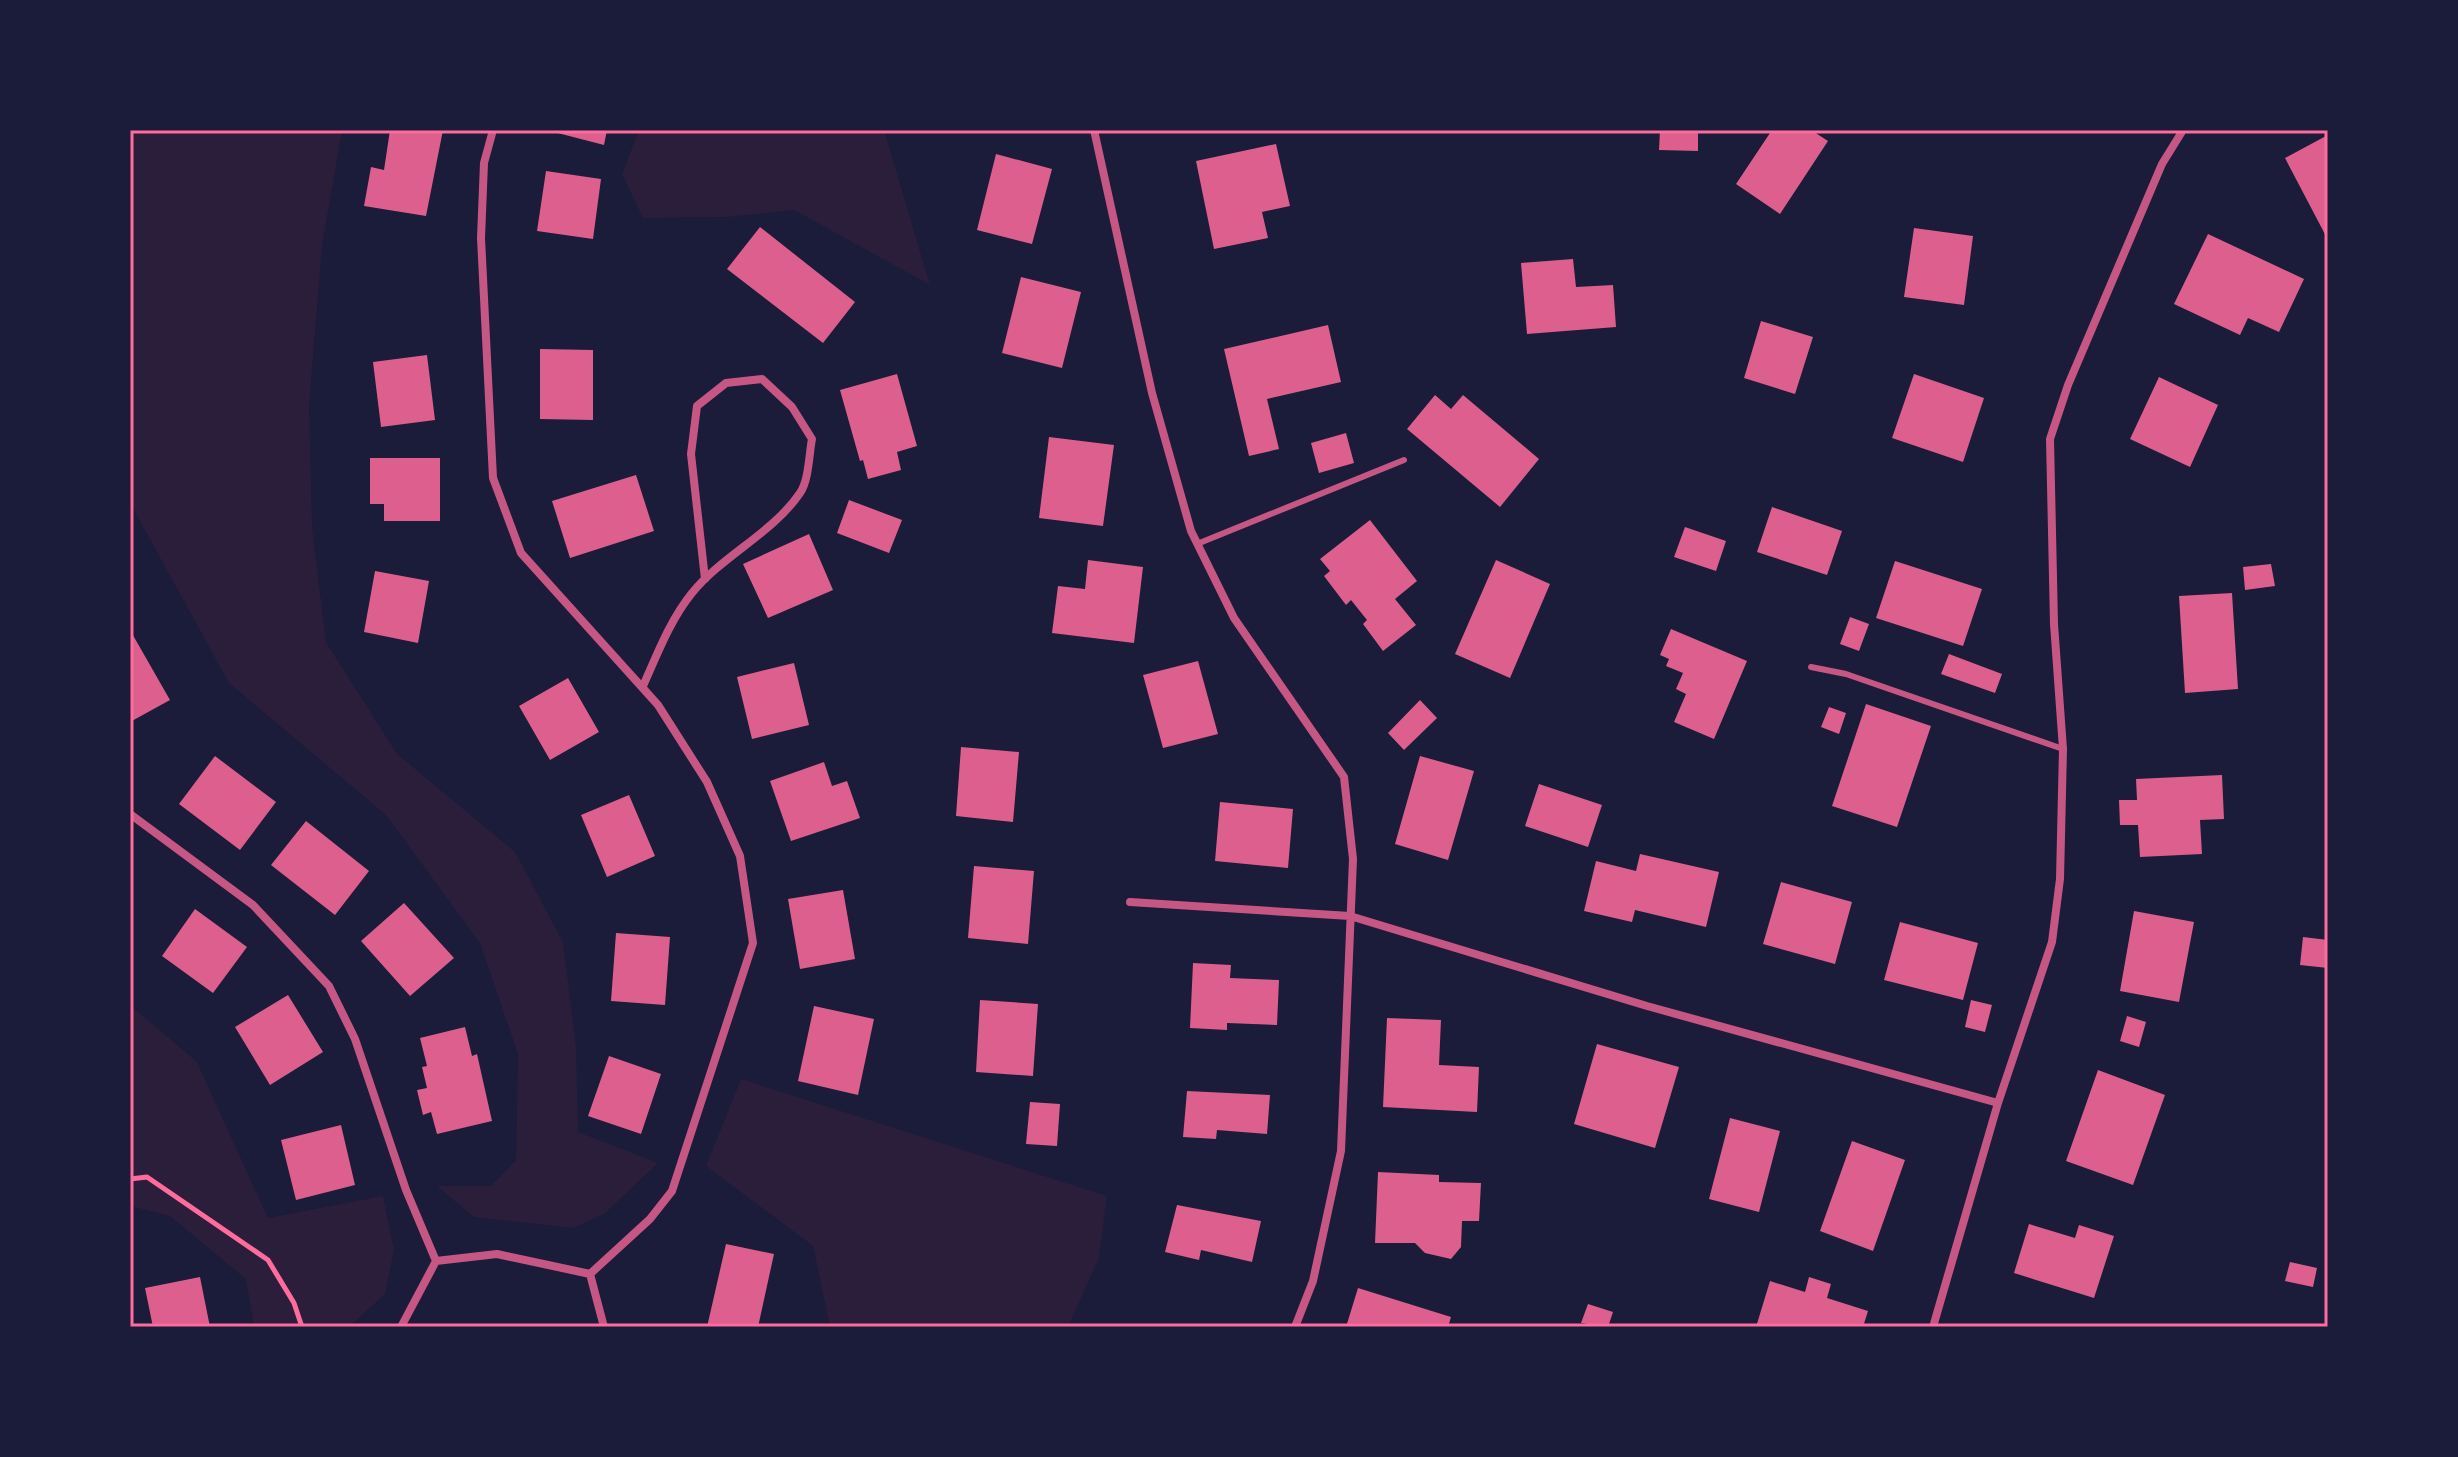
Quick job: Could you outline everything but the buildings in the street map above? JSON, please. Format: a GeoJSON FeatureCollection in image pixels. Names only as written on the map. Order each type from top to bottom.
{"type":"FeatureCollection","features":[{"type":"Feature","properties":{"kind":"street"},"geometry":{"type":"LineString","coordinates":[[493,130],[484,163],[481,238],[493,478],[521,553],[643,686],[707,782],[740,856],[753,943],[672,1191],[650,1219],[590,1274]]}},
{"type":"Feature","properties":{"kind":"street"},"geometry":{"type":"LineString","coordinates":[[1094,130],[1152,393],[1197,544],[1234,618],[1344,777],[1353,859],[1341,1151],[1313,1281],[1295,1327]]}},
{"type":"Feature","properties":{"kind":"street"},"geometry":{"type":"LineString","coordinates":[[1933,1327],[1998,1103],[2052,942],[2060,879],[2063,749],[2054,624],[2050,439],[2068,385],[2150,191],[2183,130]]}},
{"type":"Feature","properties":{"kind":"street"},"geometry":{"type":"LineString","coordinates":[[643,686],[665,635],[691,594],[727,557],[777,519],[802,491],[812,439],[792,407],[762,379],[726,383],[697,406],[691,454],[705,579]]}},
{"type":"Feature","properties":{"kind":"street"},"geometry":{"type":"LineString","coordinates":[[130,814],[253,905],[329,986],[355,1039],[406,1190],[436,1261]]}},
{"type":"Feature","properties":{"kind":"street"},"geometry":{"type":"LineString","coordinates":[[1130,902],[1350,916],[1647,1006],[1998,1103]]}},
{"type":"Feature","properties":{"kind":"street"},"geometry":{"type":"LineString","coordinates":[[436,1261],[497,1254],[590,1274]]}},
{"type":"Feature","properties":{"kind":"street"},"geometry":{"type":"LineString","coordinates":[[401,1327],[436,1261]]}},
{"type":"Feature","properties":{"kind":"street"},"geometry":{"type":"LineString","coordinates":[[590,1274],[604,1327]]}},
{"type":"Feature","properties":{"kind":"lane"},"geometry":{"type":"LineString","coordinates":[[1197,544],[1404,460]]}},
{"type":"Feature","properties":{"kind":"lane"},"geometry":{"type":"LineString","coordinates":[[1811,667],[1846,674],[2063,749]]}},
{"type":"Feature","properties":{"kind":"path"},"geometry":{"type":"LineString","coordinates":[[130,1179],[147,1177],[268,1260],[294,1303],[302,1327]]}},
{"type":"Feature","properties":{"kind":"shaded area"},"geometry":{"type":"Polygon","coordinates":[[[130,130],[342,130],[322,246],[309,406],[312,527],[326,642],[397,754],[515,852],[563,942],[576,1047],[578,1132],[658,1163],[604,1214],[573,1228],[474,1217],[437,1186],[491,1186],[516,1160],[518,1054],[480,943],[386,815],[229,683],[130,503],[130,130]]]}},
{"type":"Feature","properties":{"kind":"shaded area"},"geometry":{"type":"Polygon","coordinates":[[[639,130],[884,130],[930,285],[794,210],[727,217],[643,218],[622,174],[639,130]]]}},
{"type":"Feature","properties":{"kind":"shaded area"},"geometry":{"type":"Polygon","coordinates":[[[130,1005],[197,1062],[268,1218],[383,1196],[394,1250],[385,1294],[349,1327],[254,1327],[246,1279],[170,1216],[130,1206],[130,1005]]]}},
{"type":"Feature","properties":{"kind":"shaded area"},"geometry":{"type":"Polygon","coordinates":[[[741,1079],[1107,1196],[1099,1258],[1068,1327],[830,1327],[813,1246],[706,1166],[741,1079]]]}}]}
